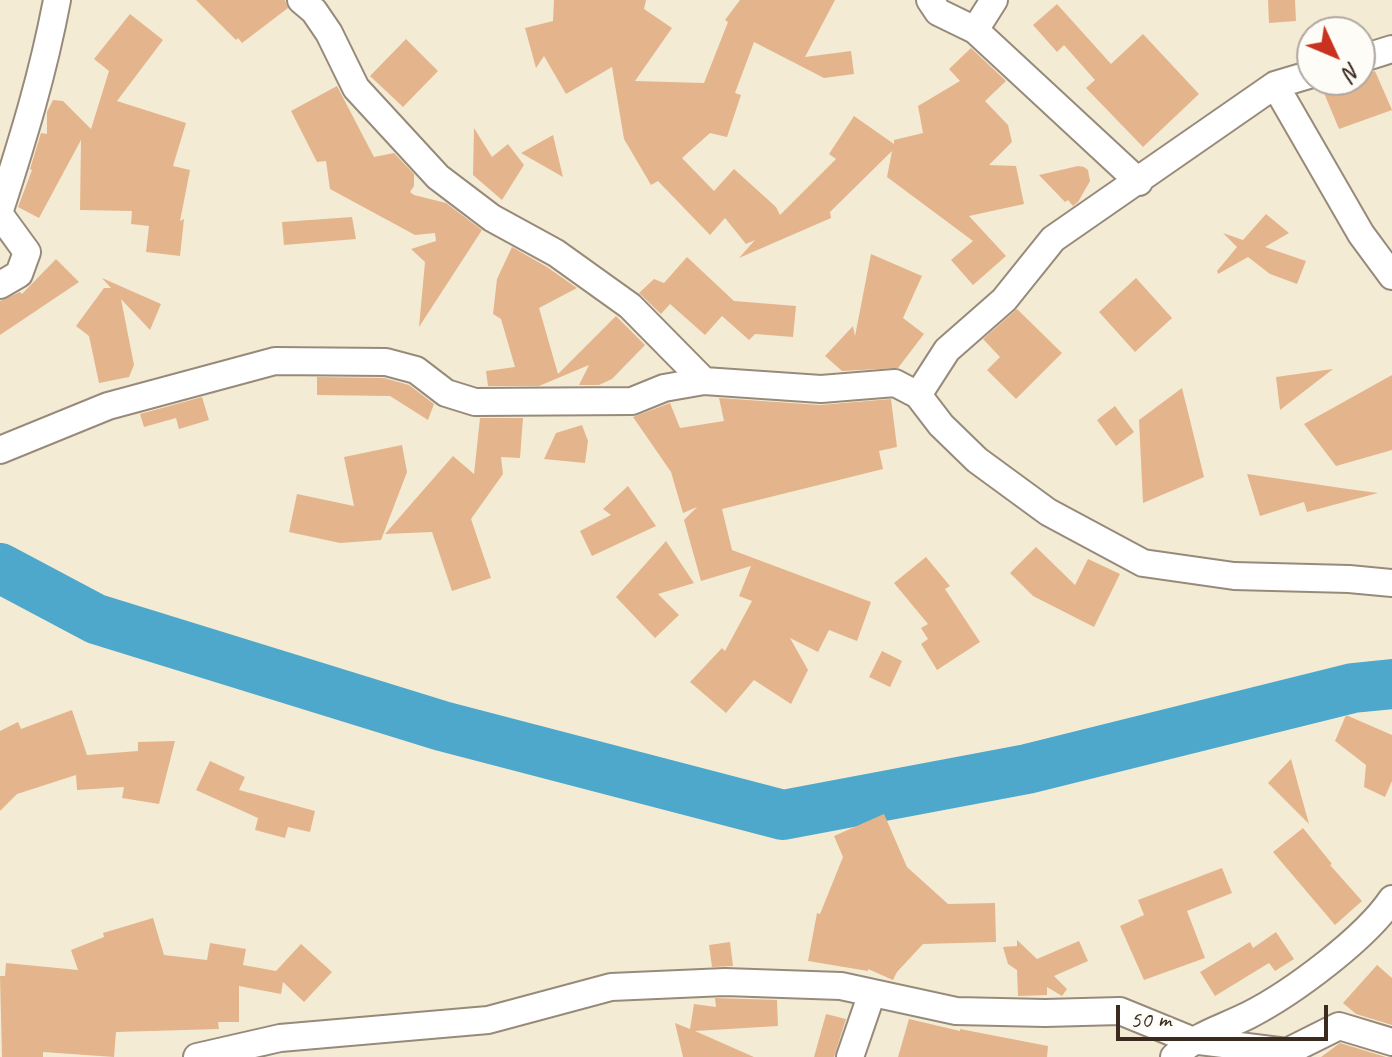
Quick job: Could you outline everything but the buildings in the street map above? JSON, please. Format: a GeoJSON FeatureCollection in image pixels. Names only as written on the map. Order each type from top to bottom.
{"type":"FeatureCollection","features":[{"type":"Feature","properties":{"kind":"street"},"geometry":{"type":"LineString","coordinates":[[0,285],[19,274],[27,252],[0,213],[34,104],[57,0]]}},
{"type":"Feature","properties":{"kind":"street"},"geometry":{"type":"LineString","coordinates":[[301,0],[314,11],[329,33],[356,88],[438,177],[492,218],[556,253],[630,306],[704,381]]}},
{"type":"Feature","properties":{"kind":"street"},"geometry":{"type":"LineString","coordinates":[[930,0],[938,12],[975,30],[1139,182]]}},
{"type":"Feature","properties":{"kind":"street"},"geometry":{"type":"LineString","coordinates":[[975,30],[994,0]]}},
{"type":"Feature","properties":{"kind":"street"},"geometry":{"type":"LineString","coordinates":[[918,395],[947,350],[1004,300],[1053,239],[1275,85],[1296,79]]}},
{"type":"Feature","properties":{"kind":"street"},"geometry":{"type":"LineString","coordinates":[[1275,85],[1361,234],[1392,276]]}},
{"type":"Feature","properties":{"kind":"street"},"geometry":{"type":"LineString","coordinates":[[0,450],[108,406],[275,361],[386,362],[416,370],[446,393],[475,402],[632,401],[664,388],[704,381],[821,389],[895,383],[918,395],[941,425],[977,460],[1048,512],[1143,563],[1234,576],[1392,583]]}},
{"type":"Feature","properties":{"kind":"street"},"geometry":{"type":"LineString","coordinates":[[1182,1049],[1250,1014],[1309,978],[1382,915],[1392,899]]}},
{"type":"Feature","properties":{"kind":"street"},"geometry":{"type":"LineString","coordinates":[[197,1057],[280,1038],[488,1020],[611,987],[725,982],[841,986],[956,1011],[1120,1011],[1182,1049],[1289,1054],[1339,1026],[1392,1042]]}},
{"type":"Feature","properties":{"kind":"street"},"geometry":{"type":"LineString","coordinates":[[850,1057],[872,993]]}},
{"type":"Feature","properties":{"kind":"waterway"},"geometry":{"type":"LineString","coordinates":[[0,568],[96,619],[442,726],[783,815],[1027,769],[1353,688],[1392,684]]}}]}
